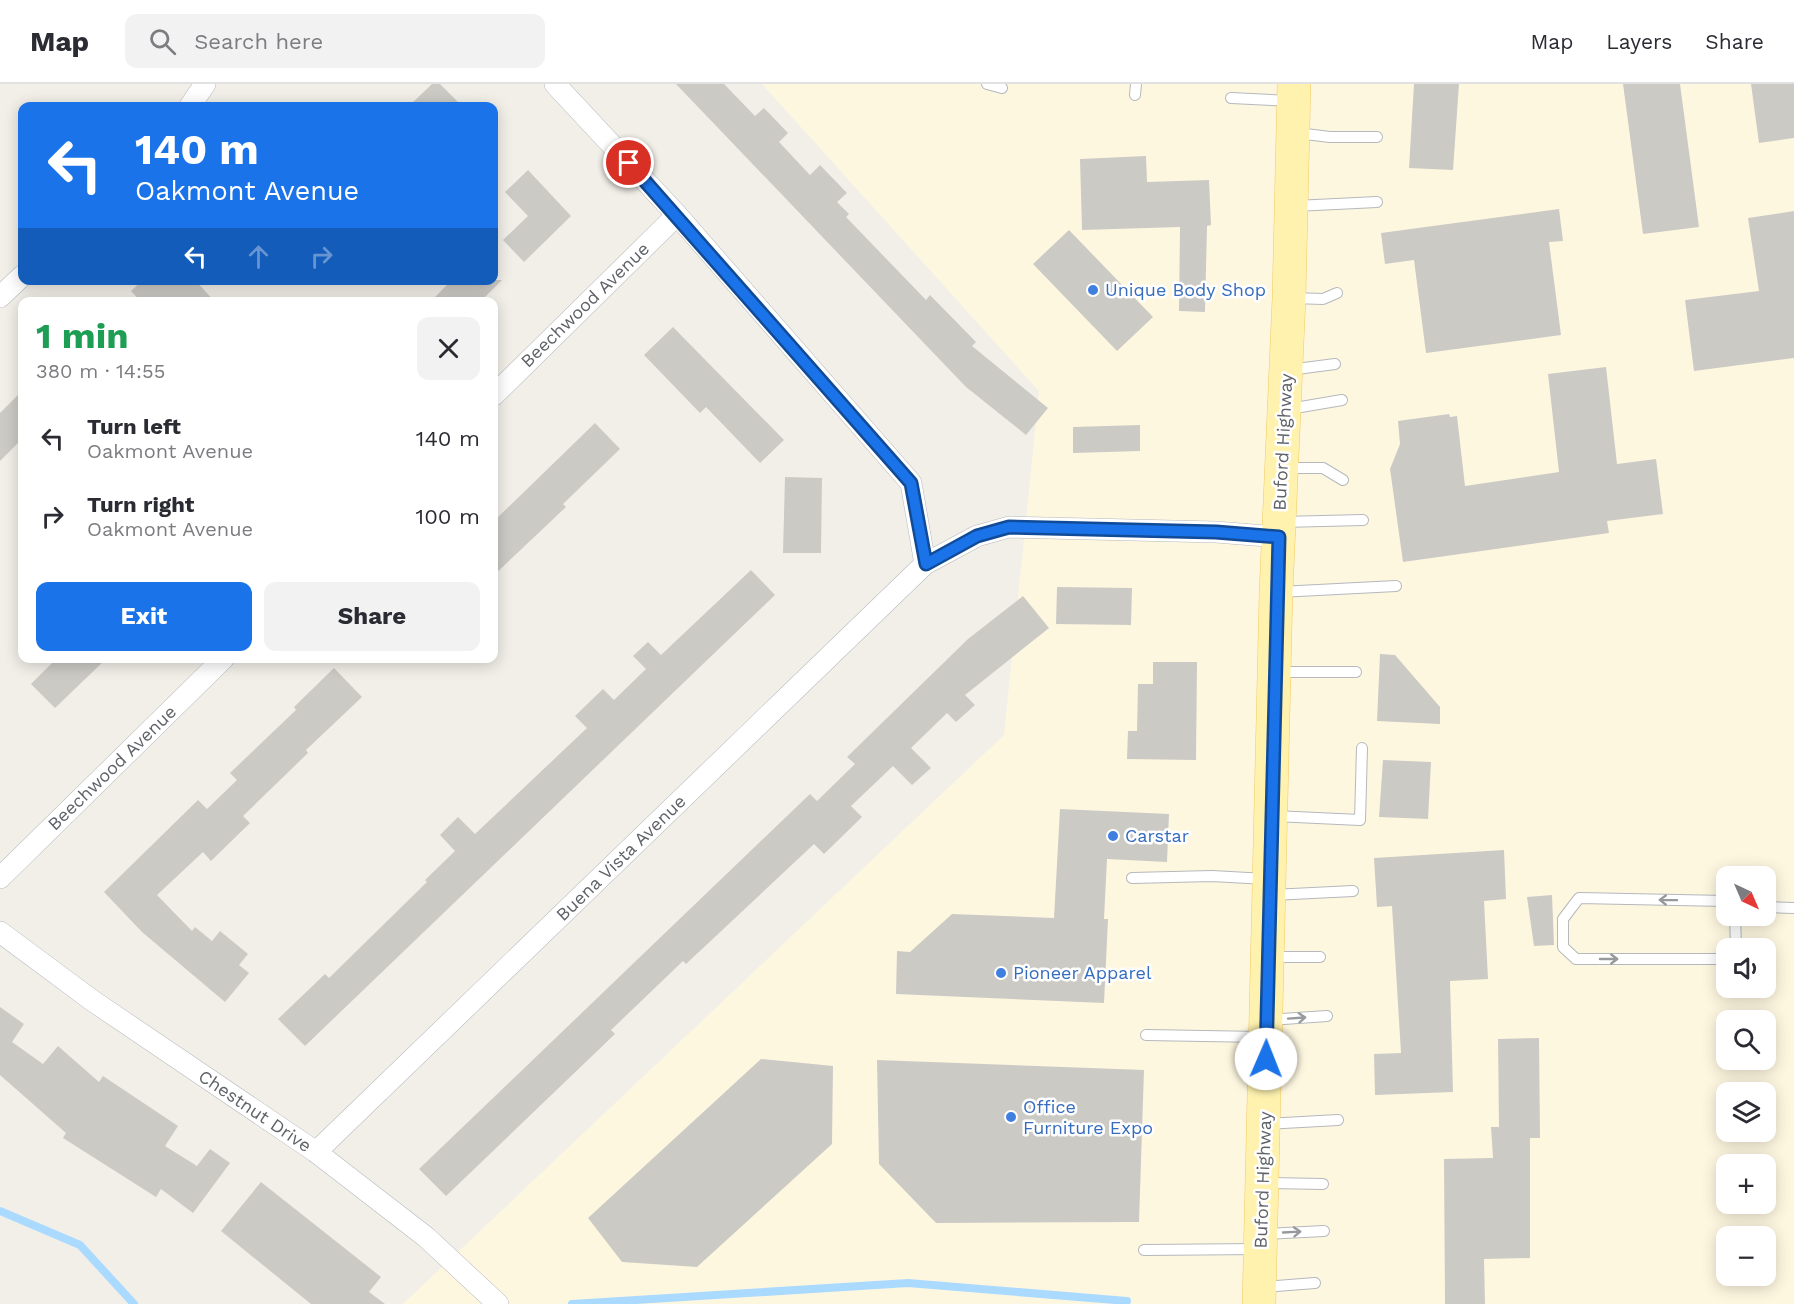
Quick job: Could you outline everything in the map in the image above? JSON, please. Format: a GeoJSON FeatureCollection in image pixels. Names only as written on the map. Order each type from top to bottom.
{"type":"FeatureCollection","features":[{"type":"Feature","properties":{"kind":"main road","name":"Buford Highway"},"geometry":{"type":"LineString","coordinates":[[1260,1296],[1276,592],[1289,298],[1294,106]]}},
{"type":"Feature","properties":{"kind":"street"},"geometry":{"type":"LineString","coordinates":[[193,102],[205,84]]}},
{"type":"Feature","properties":{"kind":"street"},"geometry":{"type":"LineString","coordinates":[[555,84],[677,215],[911,483],[926,564]]}},
{"type":"Feature","properties":{"kind":"street","name":"Beechwood Avenue"},"geometry":{"type":"LineString","coordinates":[[498,391],[677,215]]}},
{"type":"Feature","properties":{"kind":"street"},"geometry":{"type":"LineString","coordinates":[[0,297],[18,280]]}},
{"type":"Feature","properties":{"kind":"street","name":"Buena Vista Avenue"},"geometry":{"type":"LineString","coordinates":[[316,1152],[926,564],[977,536],[1009,527],[1216,532],[1279,529]]}},
{"type":"Feature","properties":{"kind":"street","name":"Beechwood Avenue"},"geometry":{"type":"LineString","coordinates":[[0,878],[219,663]]}},
{"type":"Feature","properties":{"kind":"street","name":"Chestnut Drive"},"geometry":{"type":"LineString","coordinates":[[0,932],[93,1001],[316,1152],[426,1237],[498,1304]]}},
{"type":"Feature","properties":{"kind":"lane"},"geometry":{"type":"LineString","coordinates":[[987,84],[1002,88]]}},
{"type":"Feature","properties":{"kind":"lane"},"geometry":{"type":"LineString","coordinates":[[1231,98],[1294,106],[1330,137],[1377,136]]}},
{"type":"Feature","properties":{"kind":"lane"},"geometry":{"type":"LineString","coordinates":[[1292,206],[1377,202]]}},
{"type":"Feature","properties":{"kind":"lane"},"geometry":{"type":"LineString","coordinates":[[1289,298],[1323,299],[1337,293]]}},
{"type":"Feature","properties":{"kind":"lane"},"geometry":{"type":"LineString","coordinates":[[1286,370],[1335,364]]}},
{"type":"Feature","properties":{"kind":"lane"},"geometry":{"type":"LineString","coordinates":[[1284,409],[1342,400]]}},
{"type":"Feature","properties":{"kind":"lane"},"geometry":{"type":"LineString","coordinates":[[1281,467],[1323,468],[1343,480]]}},
{"type":"Feature","properties":{"kind":"lane"},"geometry":{"type":"LineString","coordinates":[[1279,529],[1363,520]]}},
{"type":"Feature","properties":{"kind":"lane"},"geometry":{"type":"LineString","coordinates":[[1276,592],[1396,586]]}},
{"type":"Feature","properties":{"kind":"lane"},"geometry":{"type":"LineString","coordinates":[[1274,672],[1356,672]]}},
{"type":"Feature","properties":{"kind":"lane"},"geometry":{"type":"LineString","coordinates":[[1271,816],[1360,820],[1362,748]]}},
{"type":"Feature","properties":{"kind":"lane"},"geometry":{"type":"LineString","coordinates":[[1132,878],[1212,876],[1269,887],[1353,891]]}},
{"type":"Feature","properties":{"kind":"lane"},"geometry":{"type":"LineString","coordinates":[[1716,901],[1579,898],[1563,919],[1563,947],[1576,959],[1716,958]]}},
{"type":"Feature","properties":{"kind":"lane"},"geometry":{"type":"LineString","coordinates":[[1776,907],[1794,908]]}},
{"type":"Feature","properties":{"kind":"lane"},"geometry":{"type":"LineString","coordinates":[[1267,957],[1320,957]]}},
{"type":"Feature","properties":{"kind":"lane"},"geometry":{"type":"LineString","coordinates":[[1146,1035],[1267,1029],[1327,1016]]}},
{"type":"Feature","properties":{"kind":"lane"},"geometry":{"type":"LineString","coordinates":[[1265,1124],[1338,1120]]}},
{"type":"Feature","properties":{"kind":"lane"},"geometry":{"type":"LineString","coordinates":[[1262,1183],[1323,1184]]}},
{"type":"Feature","properties":{"kind":"lane"},"geometry":{"type":"LineString","coordinates":[[1144,1250],[1261,1241],[1324,1231]]}},
{"type":"Feature","properties":{"kind":"lane"},"geometry":{"type":"LineString","coordinates":[[1260,1296],[1315,1283]]}},
{"type":"Feature","properties":{"kind":"shaded area"},"geometry":{"type":"Polygon","coordinates":[[[762,84],[1794,84],[1794,1304],[403,1304],[1004,735],[1039,391],[762,84]]]}},
{"type":"Feature","properties":{"kind":"building"},"geometry":{"type":"Polygon","coordinates":[[[432,84],[440,84],[458,102],[413,102],[432,84]]]}},
{"type":"Feature","properties":{"kind":"building"},"geometry":{"type":"Polygon","coordinates":[[[676,84],[724,84],[755,116],[764,108],[788,133],[779,142],[810,175],[820,165],[847,193],[837,202],[849,214],[846,217],[926,300],[930,295],[976,342],[972,346],[1048,408],[1026,435],[966,387],[676,84]]]}},
{"type":"Feature","properties":{"kind":"building"},"geometry":{"type":"Polygon","coordinates":[[[1414,84],[1459,84],[1453,170],[1409,168],[1414,84]]]}},
{"type":"Feature","properties":{"kind":"building"},"geometry":{"type":"Polygon","coordinates":[[[1623,84],[1680,84],[1699,227],[1643,234],[1623,84]]]}},
{"type":"Feature","properties":{"kind":"building"},"geometry":{"type":"Polygon","coordinates":[[[1751,84],[1794,84],[1794,138],[1759,143],[1751,84]]]}},
{"type":"Feature","properties":{"kind":"building"},"geometry":{"type":"Polygon","coordinates":[[[1146,156],[1147,182],[1209,180],[1211,225],[1207,226],[1205,312],[1179,311],[1180,227],[1082,230],[1080,159],[1146,156]]]}},
{"type":"Feature","properties":{"kind":"building"},"geometry":{"type":"Polygon","coordinates":[[[528,170],[571,216],[524,262],[503,240],[528,216],[505,192],[528,170]]]}},
{"type":"Feature","properties":{"kind":"building"},"geometry":{"type":"Polygon","coordinates":[[[1559,209],[1563,241],[1549,242],[1561,335],[1426,353],[1414,260],[1385,264],[1381,233],[1559,209]]]}},
{"type":"Feature","properties":{"kind":"building"},"geometry":{"type":"Polygon","coordinates":[[[1794,211],[1794,358],[1694,371],[1685,300],[1759,291],[1748,218],[1794,211]]]}},
{"type":"Feature","properties":{"kind":"building","name":"Unique Body Shop"},"geometry":{"type":"Polygon","coordinates":[[[1069,230],[1153,317],[1117,351],[1033,264],[1069,230]]]}},
{"type":"Feature","properties":{"kind":"building"},"geometry":{"type":"Polygon","coordinates":[[[138,285],[200,285],[210,297],[136,297],[131,291],[138,285]]]}},
{"type":"Feature","properties":{"kind":"building"},"geometry":{"type":"Polygon","coordinates":[[[447,285],[497,285],[485,297],[435,297],[447,285]]]}},
{"type":"Feature","properties":{"kind":"building"},"geometry":{"type":"Polygon","coordinates":[[[673,327],[784,440],[760,463],[706,407],[700,413],[644,355],[673,327]]]}},
{"type":"Feature","properties":{"kind":"building"},"geometry":{"type":"Polygon","coordinates":[[[1606,367],[1617,464],[1656,459],[1663,514],[1607,521],[1609,533],[1403,562],[1390,469],[1400,444],[1398,421],[1449,414],[1450,417],[1457,416],[1465,486],[1559,472],[1548,374],[1606,367]]]}},
{"type":"Feature","properties":{"kind":"building"},"geometry":{"type":"Polygon","coordinates":[[[18,395],[18,443],[0,461],[0,413],[18,395]]]}},
{"type":"Feature","properties":{"kind":"building"},"geometry":{"type":"Polygon","coordinates":[[[595,423],[620,449],[563,504],[566,507],[498,571],[498,517],[595,423]]]}},
{"type":"Feature","properties":{"kind":"building"},"geometry":{"type":"Polygon","coordinates":[[[1140,425],[1140,451],[1073,453],[1073,427],[1140,425]]]}},
{"type":"Feature","properties":{"kind":"building"},"geometry":{"type":"Polygon","coordinates":[[[785,477],[822,478],[821,553],[783,553],[785,477]]]}},
{"type":"Feature","properties":{"kind":"building"},"geometry":{"type":"Polygon","coordinates":[[[751,570],[775,595],[305,1046],[278,1019],[325,974],[329,978],[427,882],[425,880],[455,851],[440,835],[458,817],[475,834],[587,728],[575,716],[603,689],[614,700],[646,669],[633,656],[648,642],[661,655],[751,570]]]}},
{"type":"Feature","properties":{"kind":"building"},"geometry":{"type":"Polygon","coordinates":[[[1057,587],[1132,588],[1131,625],[1056,624],[1057,587]]]}},
{"type":"Feature","properties":{"kind":"building"},"geometry":{"type":"Polygon","coordinates":[[[1023,596],[1049,628],[965,695],[975,705],[956,722],[947,713],[911,748],[931,768],[912,785],[893,766],[851,806],[862,817],[824,854],[814,844],[686,964],[683,961],[611,1030],[615,1034],[446,1196],[419,1169],[810,794],[817,801],[855,764],[847,757],[968,639],[1023,596]]]}},
{"type":"Feature","properties":{"kind":"building"},"geometry":{"type":"Polygon","coordinates":[[[1380,654],[1395,655],[1440,707],[1440,724],[1377,721],[1380,654]]]}},
{"type":"Feature","properties":{"kind":"building"},"geometry":{"type":"Polygon","coordinates":[[[1153,662],[1197,662],[1196,760],[1127,759],[1128,731],[1137,731],[1138,684],[1153,684],[1153,662]]]}},
{"type":"Feature","properties":{"kind":"building"},"geometry":{"type":"Polygon","coordinates":[[[52,663],[102,663],[55,708],[31,684],[52,663]]]}},
{"type":"Feature","properties":{"kind":"building"},"geometry":{"type":"Polygon","coordinates":[[[334,668],[362,697],[306,750],[308,753],[243,816],[250,823],[211,861],[203,852],[157,895],[192,931],[195,927],[212,941],[220,931],[248,954],[239,965],[249,973],[225,1002],[142,932],[104,892],[198,800],[207,809],[237,780],[230,773],[296,710],[294,707],[334,668]]]}},
{"type":"Feature","properties":{"kind":"building"},"geometry":{"type":"Polygon","coordinates":[[[1383,760],[1431,762],[1428,819],[1379,817],[1383,760]]]}},
{"type":"Feature","properties":{"kind":"building","name":"Pioneer Apparel"},"geometry":{"type":"Polygon","coordinates":[[[1060,809],[1169,814],[1167,862],[1107,859],[1104,919],[1108,919],[1104,1003],[896,994],[897,951],[910,952],[952,914],[1054,918],[1060,809]]]}},
{"type":"Feature","properties":{"kind":"building"},"geometry":{"type":"Polygon","coordinates":[[[1504,850],[1506,899],[1484,901],[1488,979],[1450,981],[1453,1092],[1375,1095],[1374,1054],[1401,1053],[1392,906],[1377,907],[1374,858],[1504,850]]]}},
{"type":"Feature","properties":{"kind":"building"},"geometry":{"type":"Polygon","coordinates":[[[1552,895],[1554,945],[1534,946],[1527,897],[1552,895]]]}},
{"type":"Feature","properties":{"kind":"building"},"geometry":{"type":"Polygon","coordinates":[[[0,1007],[24,1024],[12,1042],[43,1064],[58,1046],[99,1082],[103,1076],[178,1126],[165,1146],[197,1166],[210,1149],[230,1163],[193,1213],[161,1189],[156,1197],[63,1138],[66,1133],[0,1075],[0,1007]]]}},
{"type":"Feature","properties":{"kind":"building"},"geometry":{"type":"Polygon","coordinates":[[[1539,1038],[1540,1138],[1530,1138],[1530,1258],[1484,1259],[1485,1304],[1445,1304],[1444,1159],[1493,1158],[1491,1127],[1499,1127],[1498,1039],[1539,1038]]]}},
{"type":"Feature","properties":{"kind":"building"},"geometry":{"type":"Polygon","coordinates":[[[761,1059],[833,1066],[832,1144],[697,1267],[622,1262],[588,1218],[761,1059]]]}},
{"type":"Feature","properties":{"kind":"building","name":"Office Furniture Expo"},"geometry":{"type":"Polygon","coordinates":[[[877,1060],[1144,1070],[1139,1222],[936,1223],[879,1164],[877,1060]]]}},
{"type":"Feature","properties":{"kind":"building"},"geometry":{"type":"Polygon","coordinates":[[[261,1182],[381,1277],[369,1292],[385,1304],[311,1304],[221,1231],[261,1182]]]}},
{"type":"Feature","properties":{"kind":"waterway"},"geometry":{"type":"LineString","coordinates":[[0,1211],[80,1245],[134,1304]]}},
{"type":"Feature","properties":{"kind":"waterway"},"geometry":{"type":"LineString","coordinates":[[572,1304],[908,1283],[1127,1301]]}},
{"type":"Feature","properties":{"kind":"place","name":"Unique Body Shop"},"geometry":{"type":"Point","coordinates":[1093,290]}},
{"type":"Feature","properties":{"kind":"place","name":"Carstar"},"geometry":{"type":"Point","coordinates":[1113,836]}},
{"type":"Feature","properties":{"kind":"place","name":"Pioneer Apparel"},"geometry":{"type":"Point","coordinates":[1001,973]}},
{"type":"Feature","properties":{"kind":"place","name":"Office Furniture Expo"},"geometry":{"type":"Point","coordinates":[1011,1117]}},
{"type":"Feature","properties":{"kind":"route"},"geometry":{"type":"LineString","coordinates":[[629,163],[911,483],[921,525],[926,564],[977,536],[1009,527],[1216,532],[1279,537],[1266,1059]]}}]}
